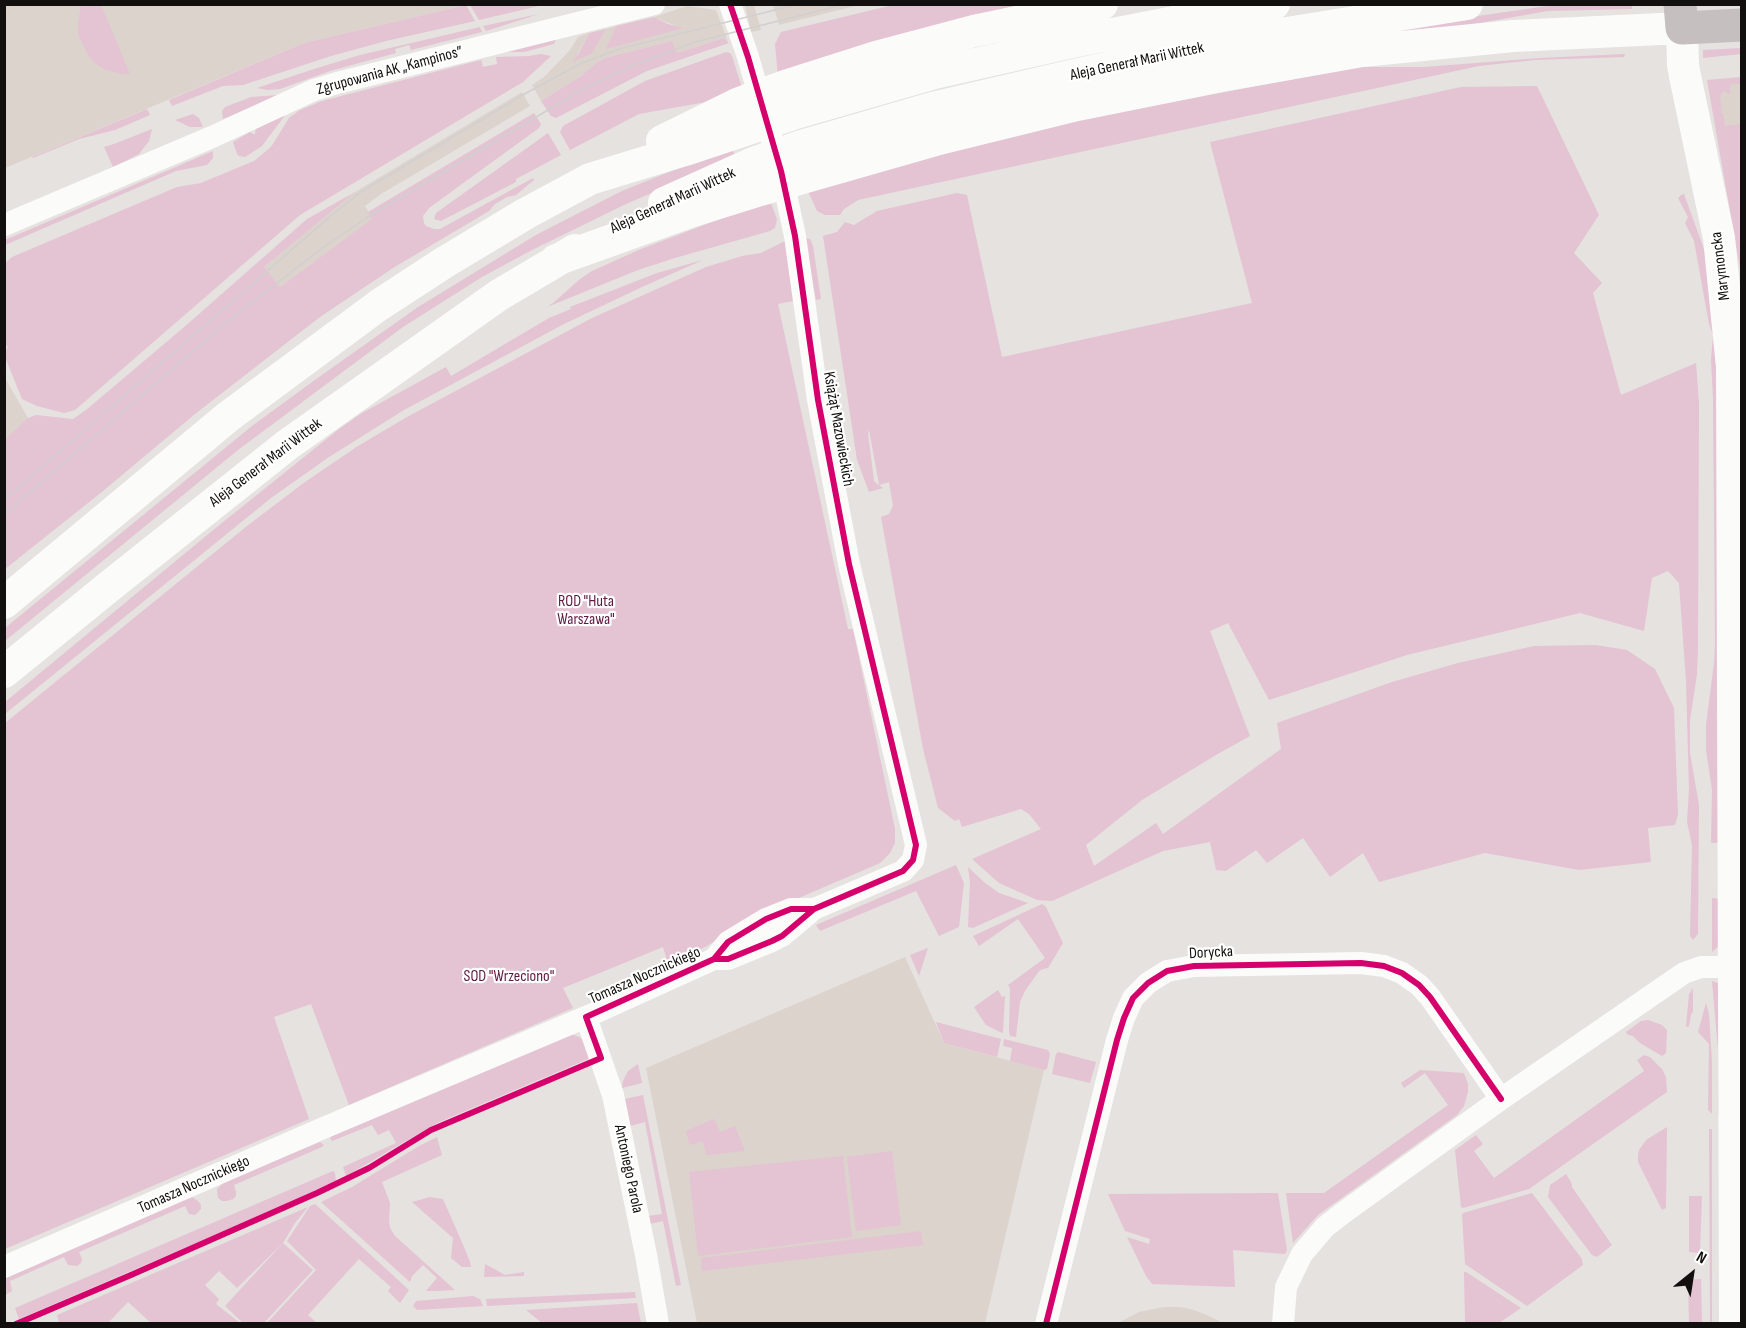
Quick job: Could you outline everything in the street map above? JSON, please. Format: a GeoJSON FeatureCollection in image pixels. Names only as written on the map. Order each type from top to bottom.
{"type":"FeatureCollection","features":[{"type":"Feature","properties":{"kind":"main road"},"geometry":{"type":"LineString","coordinates":[[789,100],[876,57],[963,34],[1102,4]]}},
{"type":"Feature","properties":{"kind":"main road","name":"Aleja Generał Marii Wittek"},"geometry":{"type":"LineString","coordinates":[[4,603],[230,416],[379,305],[525,214],[590,179],[740,117],[789,100],[935,73],[1099,37],[1274,4]]}},
{"type":"Feature","properties":{"kind":"main road","name":"Aleja Generał Marii Wittek"},"geometry":{"type":"LineString","coordinates":[[4,672],[287,445],[499,295],[556,260],[638,215],[693,189],[757,176],[805,161],[932,108],[1101,69],[1225,44],[1467,4]]}},
{"type":"Feature","properties":{"kind":"main road"},"geometry":{"type":"LineString","coordinates":[[805,161],[935,140],[1077,105],[1350,53],[1681,16],[1742,25]]}},
{"type":"Feature","properties":{"kind":"main road","name":"Marymoncka"},"geometry":{"type":"LineString","coordinates":[[1681,16],[1685,76],[1719,238],[1732,367],[1732,882],[1738,967],[1735,1323]]}},
{"type":"Feature","properties":{"kind":"street","name":"Zgrupowania AK „Kampinos”"},"geometry":{"type":"LineString","coordinates":[[4,225],[212,138],[298,96],[337,82],[654,4]]}},
{"type":"Feature","properties":{"kind":"street","name":"Książąt Mazowieckich"},"geometry":{"type":"LineString","coordinates":[[730,4],[781,171],[795,236],[818,400],[849,564],[916,845],[913,860]]}},
{"type":"Feature","properties":{"kind":"street","name":"Tomasza Nocznickiego"},"geometry":{"type":"LineString","coordinates":[[4,1267],[586,1017],[714,959],[728,959],[771,941],[782,936],[813,909],[903,871],[913,860]]}},
{"type":"Feature","properties":{"kind":"street","name":"Dorycka"},"geometry":{"type":"LineString","coordinates":[[1046,1323],[1124,1018],[1133,998],[1148,983],[1167,971],[1194,966],[1361,963],[1384,966],[1402,973],[1419,985],[1501,1099]]}},
{"type":"Feature","properties":{"kind":"street"},"geometry":{"type":"LineString","coordinates":[[1283,1323],[1286,1287],[1302,1254],[1324,1227],[1501,1099],[1684,973],[1701,967],[1738,967]]}},
{"type":"Feature","properties":{"kind":"street","name":"Antoniego Parola"},"geometry":{"type":"LineString","coordinates":[[586,1017],[613,1095],[658,1323]]}},
{"type":"Feature","properties":{"kind":"shaded area"},"geometry":{"type":"Polygon","coordinates":[[[773,4],[859,5],[779,25],[773,4]]]}},
{"type":"Feature","properties":{"kind":"shaded area"},"geometry":{"type":"Polygon","coordinates":[[[5,5],[466,5],[304,43],[5,168],[5,5]]]}},
{"type":"Feature","properties":{"kind":"shaded area"},"geometry":{"type":"Polygon","coordinates":[[[745,5],[754,5],[761,30],[751,32],[745,5]]]}},
{"type":"Feature","properties":{"kind":"shaded area"},"geometry":{"type":"Polygon","coordinates":[[[687,6],[716,10],[728,41],[724,38],[677,53],[672,41],[608,57],[597,62],[581,76],[541,101],[532,85],[544,77],[570,50],[578,37],[589,33],[574,61],[581,58],[599,42],[606,29],[616,26],[607,48],[681,28],[654,17],[687,6]]]}},
{"type":"Feature","properties":{"kind":"shaded area"},"geometry":{"type":"Polygon","coordinates":[[[1741,81],[1741,126],[1724,127],[1716,83],[1741,81]]]}},
{"type":"Feature","properties":{"kind":"shaded area"},"geometry":{"type":"Polygon","coordinates":[[[522,92],[530,106],[381,194],[365,206],[373,219],[280,287],[264,267],[355,192],[522,92]]]}},
{"type":"Feature","properties":{"kind":"shaded area"},"geometry":{"type":"Polygon","coordinates":[[[5,378],[28,418],[4,439],[5,378]]]}},
{"type":"Feature","properties":{"kind":"shaded area"},"geometry":{"type":"Polygon","coordinates":[[[905,957],[944,1043],[1044,1070],[985,1323],[697,1323],[646,1068],[905,957]]]}},
{"type":"Feature","properties":{"kind":"shaded area"},"geometry":{"type":"Polygon","coordinates":[[[1164,1307],[1194,1310],[1223,1323],[1118,1323],[1139,1312],[1164,1307]]]}},
{"type":"Feature","properties":{"kind":"green space"},"geometry":{"type":"Polygon","coordinates":[[[1561,4],[1632,5],[1632,9],[1548,11],[1474,24],[1336,43],[835,157],[914,125],[1075,87],[1360,33],[1561,4]]]}},
{"type":"Feature","properties":{"kind":"green space"},"geometry":{"type":"Polygon","coordinates":[[[81,5],[101,5],[130,74],[104,69],[88,55],[78,34],[81,5]]]}},
{"type":"Feature","properties":{"kind":"green space"},"geometry":{"type":"Polygon","coordinates":[[[466,5],[475,21],[331,56],[243,85],[223,86],[172,106],[169,100],[304,43],[466,5]]]}},
{"type":"Feature","properties":{"kind":"green space"},"geometry":{"type":"Polygon","coordinates":[[[470,5],[543,5],[479,20],[470,5]]]}},
{"type":"Feature","properties":{"kind":"green space"},"geometry":{"type":"Polygon","coordinates":[[[893,5],[1046,5],[778,78],[775,44],[781,32],[893,5]]]}},
{"type":"Feature","properties":{"kind":"green space"},"geometry":{"type":"Polygon","coordinates":[[[539,14],[486,31],[483,26],[539,14]]]}},
{"type":"Feature","properties":{"kind":"green space"},"geometry":{"type":"Polygon","coordinates":[[[654,17],[683,28],[606,49],[616,26],[654,17]]]}},
{"type":"Feature","properties":{"kind":"green space"},"geometry":{"type":"Polygon","coordinates":[[[480,27],[482,32],[411,50],[409,45],[395,49],[396,53],[330,71],[280,89],[257,88],[360,55],[480,27]]]}},
{"type":"Feature","properties":{"kind":"green space"},"geometry":{"type":"Polygon","coordinates":[[[606,29],[591,54],[572,62],[589,33],[606,29]]]}},
{"type":"Feature","properties":{"kind":"green space"},"geometry":{"type":"Polygon","coordinates":[[[724,38],[729,43],[647,71],[556,118],[551,116],[541,101],[581,76],[597,62],[608,57],[672,41],[677,53],[724,38]]]}},
{"type":"Feature","properties":{"kind":"green space"},"geometry":{"type":"Polygon","coordinates":[[[556,39],[554,44],[524,52],[501,52],[556,39]]]}},
{"type":"Feature","properties":{"kind":"green space"},"geometry":{"type":"Polygon","coordinates":[[[1741,48],[1741,54],[1703,58],[1703,50],[1741,48]]]}},
{"type":"Feature","properties":{"kind":"green space"},"geometry":{"type":"Polygon","coordinates":[[[726,52],[732,56],[743,91],[706,102],[639,114],[570,150],[560,132],[563,126],[645,81],[726,52]]]}},
{"type":"Feature","properties":{"kind":"green space"},"geometry":{"type":"Polygon","coordinates":[[[541,54],[551,56],[523,82],[300,215],[75,410],[64,413],[37,406],[22,399],[5,357],[8,347],[4,343],[5,263],[12,257],[177,187],[201,183],[254,161],[271,147],[289,118],[300,110],[322,101],[481,60],[483,67],[497,64],[496,57],[541,54]]]}},
{"type":"Feature","properties":{"kind":"green space"},"geometry":{"type":"Polygon","coordinates":[[[1625,54],[1624,57],[1535,60],[1479,66],[858,200],[844,209],[840,215],[825,215],[817,211],[808,191],[849,178],[1071,121],[1358,67],[1424,67],[1625,54]]]}},
{"type":"Feature","properties":{"kind":"green space"},"geometry":{"type":"Polygon","coordinates":[[[1741,77],[1741,84],[1730,84],[1730,94],[1723,91],[1720,96],[1721,113],[1723,113],[1725,126],[1741,124],[1741,274],[1707,80],[1741,77]]]}},
{"type":"Feature","properties":{"kind":"green space"},"geometry":{"type":"Polygon","coordinates":[[[1537,86],[1599,215],[1574,253],[1602,283],[1593,293],[1621,395],[1696,363],[1699,404],[1698,648],[1697,674],[1690,720],[1690,753],[1699,805],[1698,934],[1693,940],[1690,936],[1692,845],[1687,822],[1689,790],[1686,681],[1679,583],[1668,571],[1652,578],[1644,631],[1580,613],[1407,655],[1269,700],[1228,623],[1210,631],[1250,736],[1142,800],[1086,845],[1094,866],[1156,823],[1163,834],[1281,749],[1277,723],[1392,682],[1458,663],[1534,646],[1596,645],[1627,650],[1655,669],[1674,708],[1678,815],[1675,825],[1648,828],[1651,862],[1579,870],[1485,853],[1379,882],[1363,853],[1330,877],[1303,838],[1267,863],[1256,850],[1226,871],[1216,870],[1210,842],[1163,851],[1052,901],[1037,900],[999,883],[972,859],[1041,829],[1029,814],[1021,809],[962,827],[959,819],[955,821],[938,808],[923,749],[881,517],[889,514],[893,506],[889,482],[879,485],[883,488],[869,492],[857,460],[823,236],[837,232],[845,222],[854,225],[877,211],[957,193],[967,195],[1002,357],[1252,303],[1210,142],[1461,87],[1537,86]],[[869,430],[874,481],[879,484],[869,430]]]}},
{"type":"Feature","properties":{"kind":"green space"},"geometry":{"type":"Polygon","coordinates":[[[279,95],[223,119],[222,111],[225,107],[251,97],[279,95]]]}},
{"type":"Feature","properties":{"kind":"green space"},"geometry":{"type":"Polygon","coordinates":[[[147,109],[150,115],[115,130],[79,139],[32,157],[147,109]]]}},
{"type":"Feature","properties":{"kind":"green space"},"geometry":{"type":"Polygon","coordinates":[[[534,113],[541,124],[539,128],[429,208],[423,216],[424,223],[434,229],[440,229],[533,178],[534,180],[516,195],[495,204],[489,211],[393,268],[320,317],[195,414],[5,569],[5,439],[28,418],[36,415],[73,419],[86,410],[307,219],[355,192],[264,267],[280,287],[372,219],[368,212],[534,113]]]}},
{"type":"Feature","properties":{"kind":"green space"},"geometry":{"type":"Polygon","coordinates":[[[193,114],[199,118],[203,127],[190,127],[175,120],[193,114]]]}},
{"type":"Feature","properties":{"kind":"green space"},"geometry":{"type":"Polygon","coordinates":[[[286,114],[262,146],[245,157],[237,154],[233,142],[250,132],[255,134],[256,129],[286,114]]]}},
{"type":"Feature","properties":{"kind":"green space"},"geometry":{"type":"Polygon","coordinates":[[[152,129],[149,141],[139,154],[113,167],[104,147],[152,129]]]}},
{"type":"Feature","properties":{"kind":"green space"},"geometry":{"type":"Polygon","coordinates":[[[548,133],[561,155],[516,179],[516,182],[441,221],[434,219],[436,213],[548,133]]]}},
{"type":"Feature","properties":{"kind":"green space"},"geometry":{"type":"Polygon","coordinates":[[[731,147],[736,157],[626,204],[532,250],[482,277],[403,327],[238,450],[5,641],[5,628],[252,426],[418,307],[536,235],[565,220],[622,191],[731,147]]]}},
{"type":"Feature","properties":{"kind":"green space"},"geometry":{"type":"Polygon","coordinates":[[[213,151],[213,158],[207,165],[176,171],[5,245],[5,240],[213,151]]]}},
{"type":"Feature","properties":{"kind":"green space"},"geometry":{"type":"Polygon","coordinates":[[[1684,194],[1705,252],[1720,389],[1724,843],[1711,843],[1712,790],[1706,750],[1706,725],[1715,644],[1711,360],[1713,335],[1694,241],[1685,223],[1688,217],[1678,198],[1684,194]]]}},
{"type":"Feature","properties":{"kind":"green space"},"geometry":{"type":"Polygon","coordinates":[[[771,203],[777,219],[775,228],[770,231],[638,270],[547,307],[592,271],[641,249],[720,219],[771,203]]]}},
{"type":"Feature","properties":{"kind":"green space"},"geometry":{"type":"Polygon","coordinates":[[[805,238],[810,239],[813,246],[821,299],[816,300],[805,238]]]}},
{"type":"Feature","properties":{"kind":"green space","name":"ROD \"Huta Warszawa\""},"geometry":{"type":"Polygon","coordinates":[[[785,241],[793,301],[778,304],[848,629],[853,629],[895,829],[895,843],[890,853],[880,863],[771,910],[669,967],[663,947],[563,988],[573,1008],[349,1105],[311,1004],[274,1017],[309,1119],[5,1249],[5,723],[247,526],[358,446],[407,417],[592,318],[706,267],[761,253],[785,241]]]}},
{"type":"Feature","properties":{"kind":"green space"},"geometry":{"type":"Polygon","coordinates":[[[717,256],[642,287],[564,324],[404,410],[329,457],[271,498],[5,714],[5,702],[212,531],[362,413],[446,367],[451,376],[549,318],[571,309],[570,307],[657,273],[717,256]]]}},
{"type":"Feature","properties":{"kind":"green space"},"geometry":{"type":"Polygon","coordinates":[[[956,865],[964,883],[959,927],[939,936],[916,891],[820,931],[816,925],[956,865]]]}},
{"type":"Feature","properties":{"kind":"green space"},"geometry":{"type":"Polygon","coordinates":[[[968,867],[999,893],[1028,903],[973,928],[968,927],[970,882],[968,867]]]}},
{"type":"Feature","properties":{"kind":"green space"},"geometry":{"type":"Polygon","coordinates":[[[1712,898],[1723,899],[1719,946],[1712,952],[1712,898]]]}},
{"type":"Feature","properties":{"kind":"green space"},"geometry":{"type":"Polygon","coordinates":[[[1042,904],[1046,907],[1063,943],[1048,968],[1039,971],[1025,991],[1020,1002],[1016,1037],[1010,1036],[1010,988],[1008,985],[1045,958],[1018,919],[979,946],[973,936],[1042,904]]]}},
{"type":"Feature","properties":{"kind":"green space"},"geometry":{"type":"Polygon","coordinates":[[[928,948],[919,976],[910,955],[928,948]]]}},
{"type":"Feature","properties":{"kind":"green space"},"geometry":{"type":"Polygon","coordinates":[[[1712,981],[1718,983],[1722,988],[1724,1115],[1718,1115],[1718,1050],[1712,981]]]}},
{"type":"Feature","properties":{"kind":"green space"},"geometry":{"type":"Polygon","coordinates":[[[1693,988],[1693,1011],[1689,1026],[1686,1027],[1689,994],[1693,988]]]}},
{"type":"Feature","properties":{"kind":"green space"},"geometry":{"type":"Polygon","coordinates":[[[998,990],[1002,997],[1005,996],[1002,1033],[986,1025],[974,1007],[998,990]]]}},
{"type":"Feature","properties":{"kind":"green space"},"geometry":{"type":"Polygon","coordinates":[[[1706,1003],[1709,1014],[1712,1062],[1712,1114],[1708,1110],[1709,1044],[1698,1032],[1706,1003]]]}},
{"type":"Feature","properties":{"kind":"green space"},"geometry":{"type":"Polygon","coordinates":[[[1648,1020],[1662,1025],[1667,1030],[1666,1053],[1662,1056],[1626,1032],[1641,1021],[1648,1020]]]}},
{"type":"Feature","properties":{"kind":"green space"},"geometry":{"type":"Polygon","coordinates":[[[936,1022],[1001,1039],[997,1057],[944,1043],[936,1022]]]}},
{"type":"Feature","properties":{"kind":"green space"},"geometry":{"type":"Polygon","coordinates":[[[568,1034],[581,1038],[590,1055],[588,1059],[437,1123],[346,1176],[343,1167],[396,1143],[389,1130],[378,1135],[372,1125],[332,1141],[330,1138],[332,1136],[568,1034]]]}},
{"type":"Feature","properties":{"kind":"green space"},"geometry":{"type":"Polygon","coordinates":[[[1004,1039],[1048,1050],[1050,1054],[1047,1069],[1010,1061],[1012,1048],[1003,1046],[1004,1039]]]}},
{"type":"Feature","properties":{"kind":"green space"},"geometry":{"type":"Polygon","coordinates":[[[1058,1052],[1096,1062],[1090,1083],[1052,1074],[1058,1052]]]}},
{"type":"Feature","properties":{"kind":"green space"},"geometry":{"type":"Polygon","coordinates":[[[1644,1055],[1650,1057],[1662,1069],[1666,1077],[1667,1092],[1529,1189],[1461,1207],[1455,1150],[1476,1135],[1483,1144],[1474,1151],[1494,1178],[1644,1071],[1637,1060],[1644,1055]]]}},
{"type":"Feature","properties":{"kind":"green space"},"geometry":{"type":"Polygon","coordinates":[[[638,1064],[642,1083],[622,1088],[628,1071],[638,1064]]]}},
{"type":"Feature","properties":{"kind":"green space"},"geometry":{"type":"Polygon","coordinates":[[[1420,1070],[1464,1073],[1468,1092],[1464,1106],[1457,1115],[1318,1215],[1293,1243],[1286,1193],[1324,1193],[1448,1105],[1425,1073],[1404,1088],[1401,1083],[1420,1070]]]}},
{"type":"Feature","properties":{"kind":"green space"},"geometry":{"type":"Polygon","coordinates":[[[643,1095],[681,1285],[676,1286],[663,1221],[650,1224],[648,1216],[662,1214],[645,1122],[630,1126],[624,1099],[643,1095]]]}},
{"type":"Feature","properties":{"kind":"green space"},"geometry":{"type":"Polygon","coordinates":[[[714,1119],[720,1132],[735,1126],[745,1151],[706,1155],[703,1141],[690,1145],[686,1131],[714,1119]]]}},
{"type":"Feature","properties":{"kind":"green space"},"geometry":{"type":"Polygon","coordinates":[[[1667,1127],[1666,1208],[1662,1210],[1638,1162],[1638,1155],[1646,1140],[1667,1127]]]}},
{"type":"Feature","properties":{"kind":"green space"},"geometry":{"type":"Polygon","coordinates":[[[1709,1129],[1712,1129],[1712,1324],[1710,1323],[1709,1129]]]}},
{"type":"Feature","properties":{"kind":"green space"},"geometry":{"type":"Polygon","coordinates":[[[437,1137],[442,1155],[382,1182],[390,1203],[390,1228],[395,1236],[455,1290],[426,1291],[437,1278],[423,1265],[412,1276],[410,1282],[321,1202],[352,1187],[437,1137]]]}},
{"type":"Feature","properties":{"kind":"green space"},"geometry":{"type":"Polygon","coordinates":[[[320,1142],[324,1145],[322,1147],[234,1185],[236,1196],[233,1199],[222,1201],[218,1198],[217,1189],[224,1182],[320,1142]]]}},
{"type":"Feature","properties":{"kind":"green space"},"geometry":{"type":"Polygon","coordinates":[[[892,1151],[901,1225],[856,1231],[847,1157],[892,1151]]]}},
{"type":"Feature","properties":{"kind":"green space"},"geometry":{"type":"Polygon","coordinates":[[[843,1156],[852,1237],[698,1256],[689,1172],[843,1156]]]}},
{"type":"Feature","properties":{"kind":"green space"},"geometry":{"type":"Polygon","coordinates":[[[333,1171],[336,1183],[19,1319],[15,1308],[333,1171]]]}},
{"type":"Feature","properties":{"kind":"green space"},"geometry":{"type":"Polygon","coordinates":[[[1566,1174],[1572,1187],[1612,1245],[1597,1257],[1592,1255],[1548,1197],[1550,1185],[1566,1174]]]}},
{"type":"Feature","properties":{"kind":"green space"},"geometry":{"type":"Polygon","coordinates":[[[1278,1193],[1287,1250],[1285,1254],[1233,1250],[1235,1287],[1152,1284],[1127,1237],[1149,1244],[1150,1239],[1125,1231],[1108,1194],[1278,1193]]]}},
{"type":"Feature","properties":{"kind":"green space"},"geometry":{"type":"Polygon","coordinates":[[[1532,1193],[1582,1259],[1583,1265],[1527,1306],[1465,1264],[1462,1215],[1532,1193]]]}},
{"type":"Feature","properties":{"kind":"green space"},"geometry":{"type":"Polygon","coordinates":[[[1689,1196],[1702,1196],[1700,1253],[1689,1252],[1689,1196]]]}},
{"type":"Feature","properties":{"kind":"green space"},"geometry":{"type":"Polygon","coordinates":[[[192,1197],[201,1205],[201,1209],[195,1215],[189,1214],[185,1206],[79,1252],[82,1259],[77,1266],[68,1265],[64,1257],[10,1281],[12,1291],[5,1295],[6,1278],[192,1197]]]}},
{"type":"Feature","properties":{"kind":"green space"},"geometry":{"type":"Polygon","coordinates":[[[430,1197],[443,1199],[471,1267],[462,1267],[451,1258],[453,1238],[412,1202],[430,1197]]]}},
{"type":"Feature","properties":{"kind":"green space"},"geometry":{"type":"Polygon","coordinates":[[[315,1204],[409,1290],[400,1303],[388,1291],[391,1287],[359,1259],[308,1315],[317,1323],[267,1323],[316,1270],[287,1241],[310,1206],[315,1204]]]}},
{"type":"Feature","properties":{"kind":"green space"},"geometry":{"type":"Polygon","coordinates":[[[308,1207],[283,1243],[237,1288],[219,1271],[205,1285],[219,1299],[216,1304],[240,1323],[151,1323],[128,1302],[108,1323],[59,1323],[57,1315],[308,1207]]]}},
{"type":"Feature","properties":{"kind":"green space"},"geometry":{"type":"Polygon","coordinates":[[[921,1231],[923,1245],[702,1271],[701,1258],[921,1231]]]}},
{"type":"Feature","properties":{"kind":"green space"},"geometry":{"type":"Polygon","coordinates":[[[283,1243],[313,1270],[264,1323],[243,1323],[225,1306],[283,1243]]]}},
{"type":"Feature","properties":{"kind":"green space"},"geometry":{"type":"Polygon","coordinates":[[[485,1264],[505,1275],[524,1272],[524,1276],[484,1277],[485,1264]]]}},
{"type":"Feature","properties":{"kind":"green space"},"geometry":{"type":"Polygon","coordinates":[[[1464,1272],[1521,1308],[1499,1323],[1465,1323],[1464,1272]]]}},
{"type":"Feature","properties":{"kind":"green space"},"geometry":{"type":"Polygon","coordinates":[[[1701,1279],[1702,1323],[1689,1323],[1688,1280],[1701,1279]]]}},
{"type":"Feature","properties":{"kind":"green space"},"geometry":{"type":"Polygon","coordinates":[[[635,1292],[636,1298],[487,1306],[486,1299],[635,1292]]]}},
{"type":"Feature","properties":{"kind":"green space"},"geometry":{"type":"Polygon","coordinates":[[[473,1296],[480,1299],[483,1306],[417,1310],[413,1306],[416,1301],[473,1296]]]}},
{"type":"Feature","properties":{"kind":"green space"},"geometry":{"type":"Polygon","coordinates":[[[637,1303],[641,1323],[542,1323],[526,1310],[637,1303]]]}},
{"type":"Feature","properties":{"kind":"tram line"},"geometry":{"type":"LineString","coordinates":[[4,500],[361,192],[528,92],[582,63],[619,49],[799,4]]}},
{"type":"Feature","properties":{"kind":"tram line"},"geometry":{"type":"LineString","coordinates":[[4,515],[215,332],[318,251],[371,215],[585,88],[629,67],[695,42],[846,4]]}},
{"type":"Feature","properties":{"kind":"cycle path"},"geometry":{"type":"LineString","coordinates":[[16,1324],[317,1193],[369,1168],[431,1130],[601,1058],[586,1017],[714,959],[728,959],[772,941],[782,936],[814,909],[903,871],[913,860],[916,845],[849,564],[818,400],[795,236],[781,171],[730,4]]}},
{"type":"Feature","properties":{"kind":"cycle path"},"geometry":{"type":"LineString","coordinates":[[714,959],[728,942],[766,919],[791,909],[814,909]]}},
{"type":"Feature","properties":{"kind":"cycle path"},"geometry":{"type":"LineString","coordinates":[[1046,1324],[1124,1018],[1133,998],[1148,983],[1167,971],[1194,966],[1361,963],[1384,966],[1402,973],[1419,985],[1430,997],[1501,1099]]}},
{"type":"Feature","properties":{"kind":"park label","name":"SOD \"Wrzeciono\""},"geometry":{"type":"Point","coordinates":[509,977]}}]}
